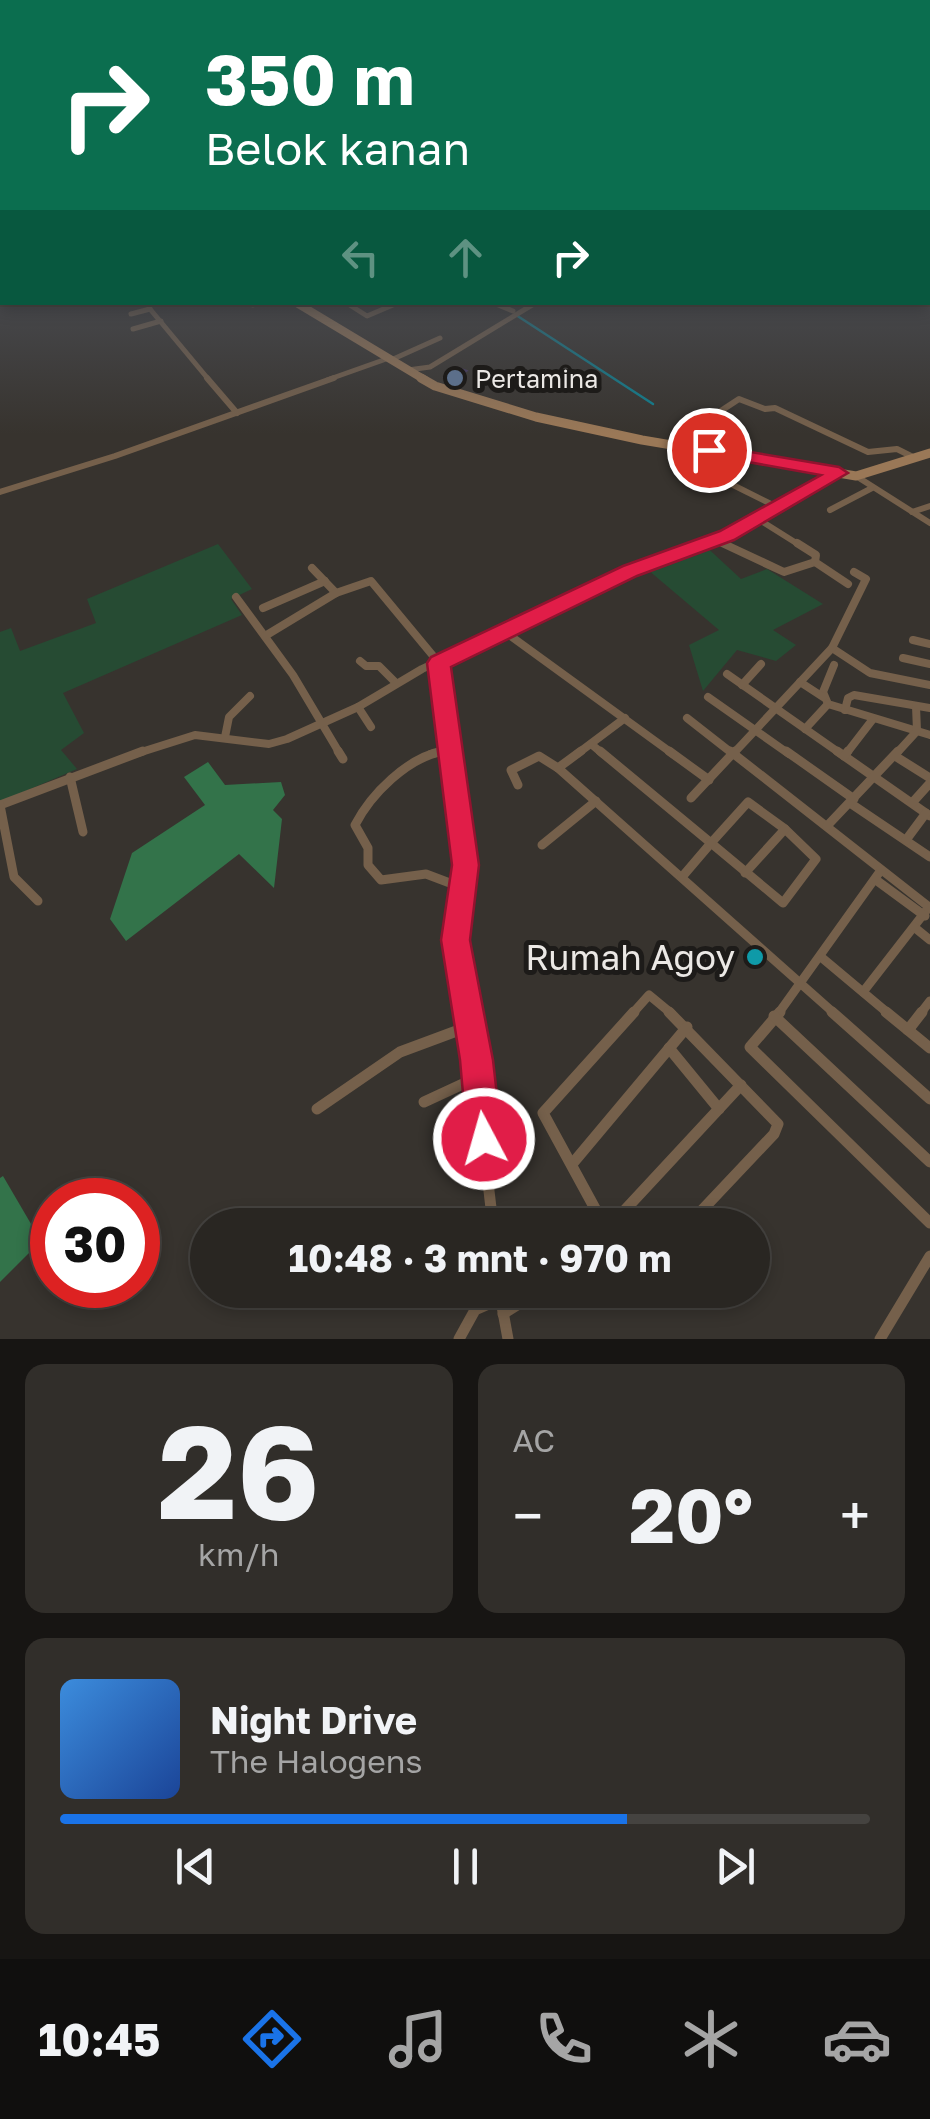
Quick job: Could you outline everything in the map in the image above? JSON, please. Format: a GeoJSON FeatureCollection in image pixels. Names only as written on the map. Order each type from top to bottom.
{"type":"FeatureCollection","features":[{"type":"Feature","properties":{"kind":"main road"},"geometry":{"type":"LineString","coordinates":[[306,308],[449,393],[536,417],[856,476],[930,453]]}},
{"type":"Feature","properties":{"kind":"street"},"geometry":{"type":"LineString","coordinates":[[131,314],[143,308]]}},
{"type":"Feature","properties":{"kind":"street"},"geometry":{"type":"LineString","coordinates":[[151,308],[237,413]]}},
{"type":"Feature","properties":{"kind":"street"},"geometry":{"type":"LineString","coordinates":[[355,308],[368,316],[385,308]]}},
{"type":"Feature","properties":{"kind":"street"},"geometry":{"type":"LineString","coordinates":[[412,372],[430,367],[529,308]]}},
{"type":"Feature","properties":{"kind":"street"},"geometry":{"type":"LineString","coordinates":[[412,372],[435,368],[530,308]]}},
{"type":"Feature","properties":{"kind":"street"},"geometry":{"type":"LineString","coordinates":[[133,329],[161,321]]}},
{"type":"Feature","properties":{"kind":"street"},"geometry":{"type":"LineString","coordinates":[[0,492],[237,413],[440,338]]}},
{"type":"Feature","properties":{"kind":"street"},"geometry":{"type":"LineString","coordinates":[[432,383],[429,378],[435,368]]}},
{"type":"Feature","properties":{"kind":"street"},"geometry":{"type":"LineString","coordinates":[[678,446],[688,420],[704,422],[739,399],[765,409],[775,408],[868,452],[897,449],[915,458]]}},
{"type":"Feature","properties":{"kind":"street"},"geometry":{"type":"LineString","coordinates":[[703,470],[779,508]]}},
{"type":"Feature","properties":{"kind":"street"},"geometry":{"type":"LineString","coordinates":[[38,901],[14,877],[0,805],[70,776],[195,735],[278,743],[322,725],[396,684],[630,571],[716,540],[839,473]]}},
{"type":"Feature","properties":{"kind":"street"},"geometry":{"type":"LineString","coordinates":[[856,476],[930,523]]}},
{"type":"Feature","properties":{"kind":"street"},"geometry":{"type":"LineString","coordinates":[[830,510],[872,488]]}},
{"type":"Feature","properties":{"kind":"street"},"geometry":{"type":"LineString","coordinates":[[912,512],[930,506]]}},
{"type":"Feature","properties":{"kind":"street"},"geometry":{"type":"LineString","coordinates":[[758,519],[816,555],[814,562]]}},
{"type":"Feature","properties":{"kind":"street"},"geometry":{"type":"LineString","coordinates":[[716,540],[784,572],[814,562]]}},
{"type":"Feature","properties":{"kind":"street"},"geometry":{"type":"LineString","coordinates":[[814,562],[848,584]]}},
{"type":"Feature","properties":{"kind":"street"},"geometry":{"type":"LineString","coordinates":[[312,568],[336,593]]}},
{"type":"Feature","properties":{"kind":"street"},"geometry":{"type":"LineString","coordinates":[[691,798],[832,648],[866,579],[854,572]]}},
{"type":"Feature","properties":{"kind":"street"},"geometry":{"type":"LineString","coordinates":[[263,608],[325,581]]}},
{"type":"Feature","properties":{"kind":"street"},"geometry":{"type":"LineString","coordinates":[[266,636],[336,593],[373,582],[439,663],[466,865],[456,940],[478,1076],[491,1208]]}},
{"type":"Feature","properties":{"kind":"street"},"geometry":{"type":"LineString","coordinates":[[236,597],[266,636],[343,759]]}},
{"type":"Feature","properties":{"kind":"street"},"geometry":{"type":"LineString","coordinates":[[505,632],[709,780]]}},
{"type":"Feature","properties":{"kind":"street"},"geometry":{"type":"LineString","coordinates":[[912,640],[930,644]]}},
{"type":"Feature","properties":{"kind":"street"},"geometry":{"type":"LineString","coordinates":[[832,648],[864,671],[930,685]]}},
{"type":"Feature","properties":{"kind":"street"},"geometry":{"type":"LineString","coordinates":[[903,658],[930,664]]}},
{"type":"Feature","properties":{"kind":"street"},"geometry":{"type":"LineString","coordinates":[[360,661],[366,666],[379,666],[396,684]]}},
{"type":"Feature","properties":{"kind":"street"},"geometry":{"type":"LineString","coordinates":[[742,684],[761,664]]}},
{"type":"Feature","properties":{"kind":"street"},"geometry":{"type":"LineString","coordinates":[[805,729],[825,701],[834,665]]}},
{"type":"Feature","properties":{"kind":"street"},"geometry":{"type":"LineString","coordinates":[[728,674],[928,814],[906,840]]}},
{"type":"Feature","properties":{"kind":"street"},"geometry":{"type":"LineString","coordinates":[[800,682],[845,710],[930,735]]}},
{"type":"Feature","properties":{"kind":"street"},"geometry":{"type":"LineString","coordinates":[[845,710],[848,698],[854,695],[930,708]]}},
{"type":"Feature","properties":{"kind":"street"},"geometry":{"type":"LineString","coordinates":[[225,737],[230,716],[250,696]]}},
{"type":"Feature","properties":{"kind":"street"},"geometry":{"type":"LineString","coordinates":[[708,697],[930,857]]}},
{"type":"Feature","properties":{"kind":"street"},"geometry":{"type":"LineString","coordinates":[[827,826],[917,732],[916,706]]}},
{"type":"Feature","properties":{"kind":"street"},"geometry":{"type":"LineString","coordinates":[[358,707],[371,727]]}},
{"type":"Feature","properties":{"kind":"street"},"geometry":{"type":"LineString","coordinates":[[558,768],[593,746],[625,718]]}},
{"type":"Feature","properties":{"kind":"street"},"geometry":{"type":"LineString","coordinates":[[687,718],[827,826],[879,875],[927,911],[863,992]]}},
{"type":"Feature","properties":{"kind":"street"},"geometry":{"type":"LineString","coordinates":[[844,756],[873,718]]}},
{"type":"Feature","properties":{"kind":"street"},"geometry":{"type":"LineString","coordinates":[[593,746],[711,845],[780,901],[786,902],[816,859],[749,802],[711,845],[682,878]]}},
{"type":"Feature","properties":{"kind":"street"},"geometry":{"type":"LineString","coordinates":[[449,750],[429,754],[368,799],[355,825],[368,848],[368,866],[381,880],[426,874],[463,888]]}},
{"type":"Feature","properties":{"kind":"street"},"geometry":{"type":"LineString","coordinates":[[518,785],[510,771],[539,756],[558,768],[930,1099]]}},
{"type":"Feature","properties":{"kind":"street"},"geometry":{"type":"LineString","coordinates":[[895,756],[930,781],[912,803]]}},
{"type":"Feature","properties":{"kind":"street"},"geometry":{"type":"LineString","coordinates":[[70,776],[83,832]]}},
{"type":"Feature","properties":{"kind":"street"},"geometry":{"type":"LineString","coordinates":[[542,845],[596,801]]}},
{"type":"Feature","properties":{"kind":"street"},"geometry":{"type":"LineString","coordinates":[[745,873],[785,829]]}},
{"type":"Feature","properties":{"kind":"street"},"geometry":{"type":"LineString","coordinates":[[879,875],[802,985],[752,1042],[752,1052],[930,1222]]}},
{"type":"Feature","properties":{"kind":"street"},"geometry":{"type":"LineString","coordinates":[[914,927],[930,940]]}},
{"type":"Feature","properties":{"kind":"street"},"geometry":{"type":"LineString","coordinates":[[822,957],[930,1048]]}},
{"type":"Feature","properties":{"kind":"street"},"geometry":{"type":"LineString","coordinates":[[597,1208],[545,1122],[545,1110],[647,996],[687,1027],[778,1127],[704,1208]]}},
{"type":"Feature","properties":{"kind":"street"},"geometry":{"type":"LineString","coordinates":[[908,1030],[930,1001]]}},
{"type":"Feature","properties":{"kind":"street"},"geometry":{"type":"LineString","coordinates":[[774,1016],[930,1162]]}},
{"type":"Feature","properties":{"kind":"street"},"geometry":{"type":"LineString","coordinates":[[317,1110],[400,1052],[470,1026]]}},
{"type":"Feature","properties":{"kind":"street"},"geometry":{"type":"LineString","coordinates":[[572,1164],[687,1027]]}},
{"type":"Feature","properties":{"kind":"street"},"geometry":{"type":"LineString","coordinates":[[669,1048],[719,1109]]}},
{"type":"Feature","properties":{"kind":"street"},"geometry":{"type":"LineString","coordinates":[[424,1102],[478,1076]]}},
{"type":"Feature","properties":{"kind":"street"},"geometry":{"type":"LineString","coordinates":[[623,1208],[741,1085]]}},
{"type":"Feature","properties":{"kind":"street"},"geometry":{"type":"LineString","coordinates":[[880,1339],[930,1256]]}},
{"type":"Feature","properties":{"kind":"street"},"geometry":{"type":"LineString","coordinates":[[459,1339],[478,1308]]}},
{"type":"Feature","properties":{"kind":"street"},"geometry":{"type":"LineString","coordinates":[[502,1308],[508,1339]]}},
{"type":"Feature","properties":{"kind":"street"},"geometry":{"type":"LineString","coordinates":[[503,1314],[512,1308]]}},
{"type":"Feature","properties":{"kind":"green space"},"geometry":{"type":"Polygon","coordinates":[[[700,541],[741,579],[767,569],[823,604],[773,630],[796,645],[776,661],[737,650],[703,691],[689,645],[719,630],[641,564],[700,541]]]}},
{"type":"Feature","properties":{"kind":"green space"},"geometry":{"type":"Polygon","coordinates":[[[218,544],[252,589],[231,599],[242,615],[63,693],[84,733],[61,750],[77,769],[0,802],[0,632],[11,628],[20,651],[96,623],[87,599],[218,544]]]}},
{"type":"Feature","properties":{"kind":"green space"},"geometry":{"type":"Polygon","coordinates":[[[208,762],[225,785],[281,782],[285,795],[273,810],[282,819],[274,888],[239,854],[126,941],[110,919],[132,853],[205,805],[184,777],[208,762]]]}},
{"type":"Feature","properties":{"kind":"green space"},"geometry":{"type":"Polygon","coordinates":[[[3,1176],[30,1222],[30,1252],[0,1282],[3,1176]]]}},
{"type":"Feature","properties":{"kind":"building"},"geometry":{"type":"Polygon","coordinates":[[[457,368],[466,371],[454,380],[445,377],[457,368]]]}},
{"type":"Feature","properties":{"kind":"waterway"},"geometry":{"type":"LineString","coordinates":[[516,315],[653,404]]}},
{"type":"Feature","properties":{"kind":"place","name":"Pertamina"},"geometry":{"type":"Point","coordinates":[455,378]}},
{"type":"Feature","properties":{"kind":"place","name":"Rumah Agoy"},"geometry":{"type":"Point","coordinates":[755,957]}},
{"type":"Feature","properties":{"kind":"route"},"geometry":{"type":"LineString","coordinates":[[484,1139],[476,1060],[458,963],[457,922],[466,865],[439,663],[630,571],[727,535],[839,473],[709,450]]}}]}
